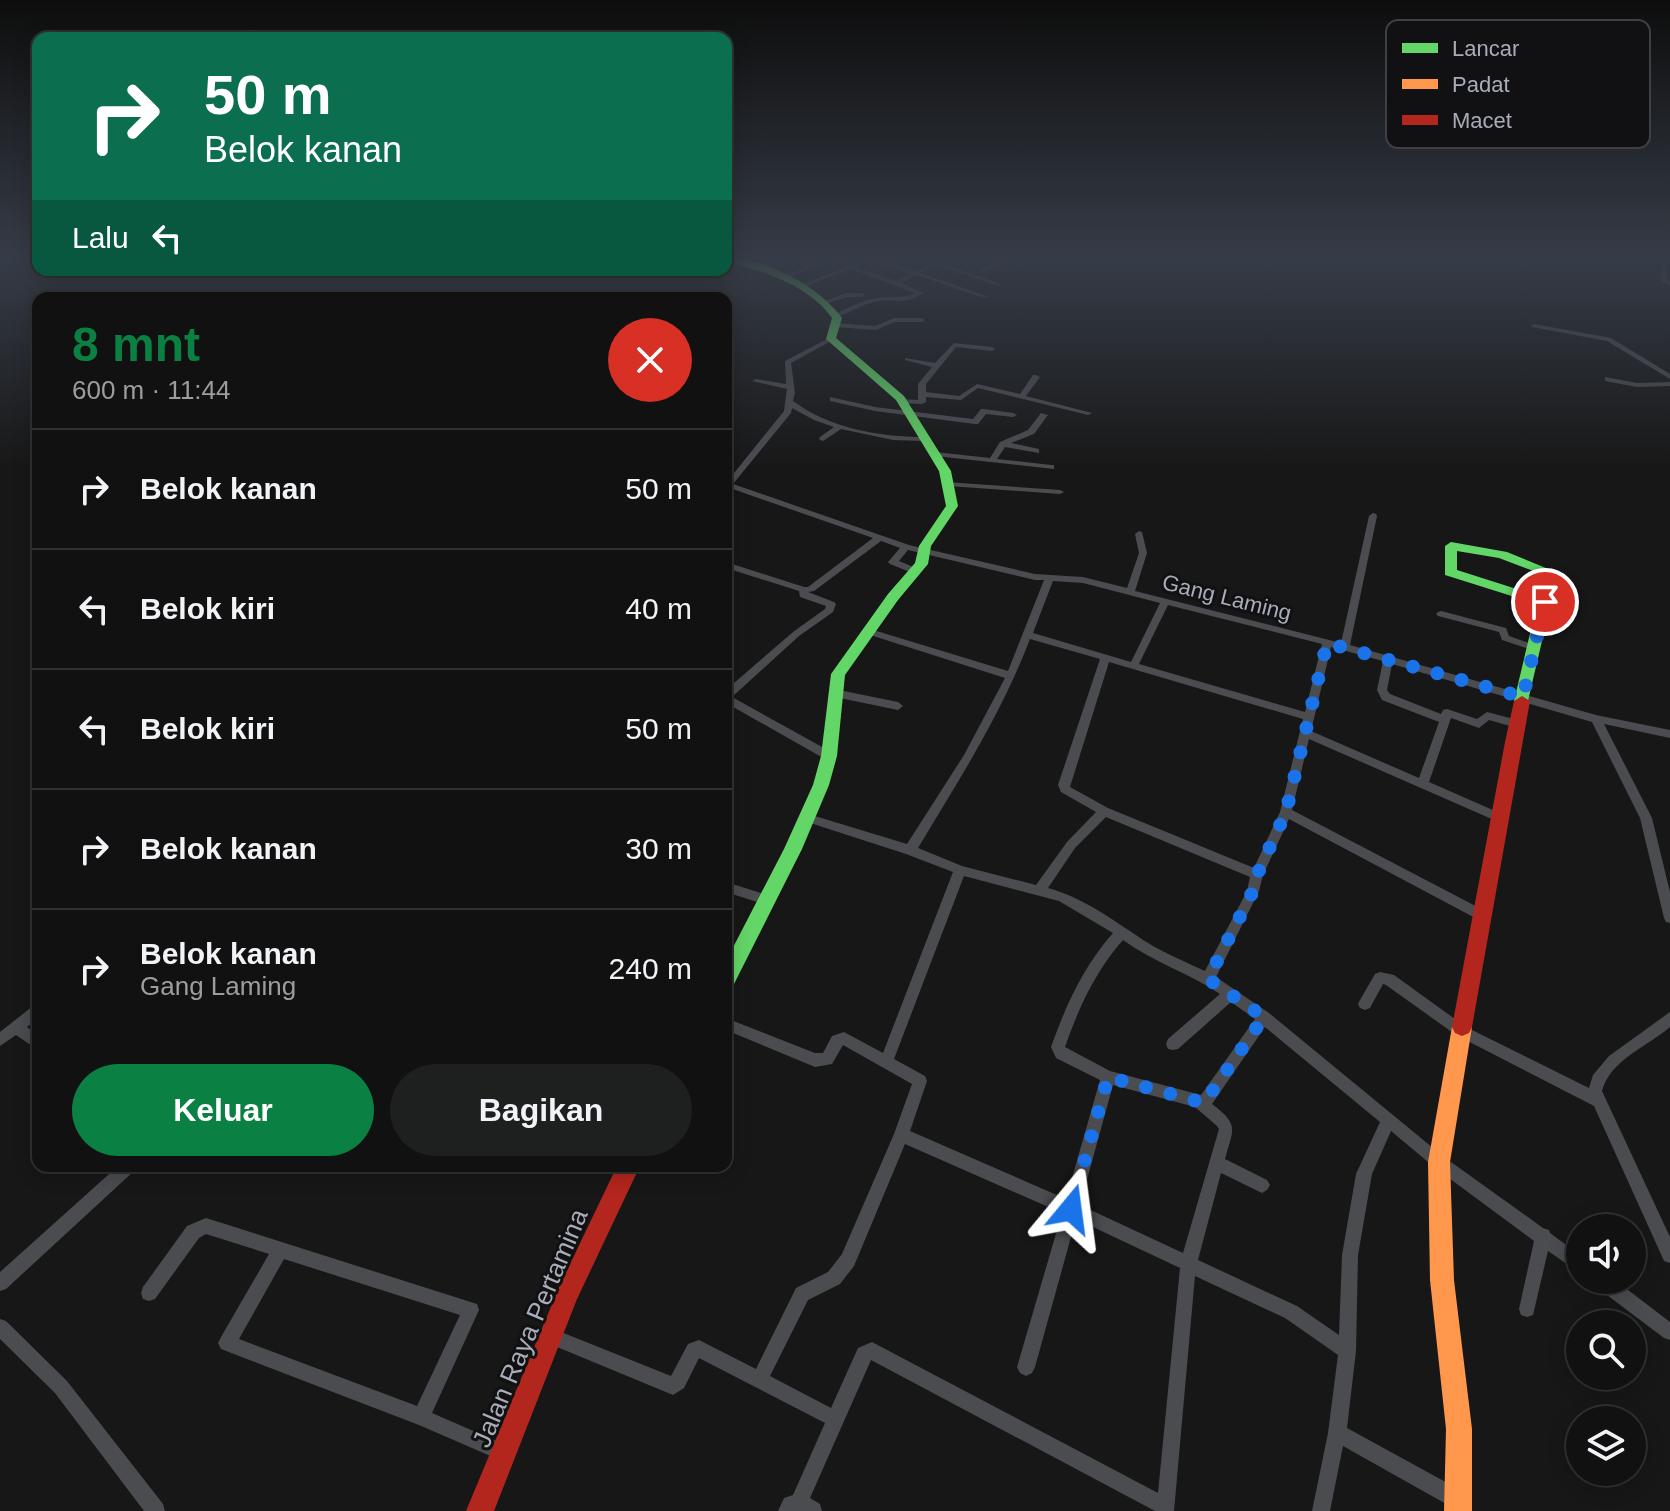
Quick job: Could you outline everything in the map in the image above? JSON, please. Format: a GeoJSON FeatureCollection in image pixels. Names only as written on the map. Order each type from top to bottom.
{"type":"FeatureCollection","features":[{"type":"Feature","properties":{"kind":"main road"},"geometry":{"type":"LineString","coordinates":[[732,968],[793,849],[821,785],[829,756],[834,693],[845,661],[921,564],[924,550],[952,506],[949,484],[907,407],[836,329]]}},
{"type":"Feature","properties":{"kind":"main road"},"geometry":{"type":"LineString","coordinates":[[1458,1506],[1459,1429],[1442,1280],[1439,1162],[1461,1031],[1476,967],[1498,817],[1532,647],[1545,602],[1550,571],[1465,546],[1451,546],[1450,572],[1545,602]]}},
{"type":"Feature","properties":{"kind":"main road","name":"Jalan Raya Pertamina"},"geometry":{"type":"LineString","coordinates":[[480,1511],[549,1335],[596,1229],[626,1172]]}},
{"type":"Feature","properties":{"kind":"street"},"geometry":{"type":"LineString","coordinates":[[732,480],[776,427],[791,403],[788,361],[831,329]]}},
{"type":"Feature","properties":{"kind":"street"},"geometry":{"type":"LineString","coordinates":[[1538,329],[1561,335],[1609,339],[1670,377]]}},
{"type":"Feature","properties":{"kind":"street"},"geometry":{"type":"LineString","coordinates":[[907,407],[921,402],[922,384],[954,345],[992,349]]}},
{"type":"Feature","properties":{"kind":"street"},"geometry":{"type":"LineString","coordinates":[[907,359],[937,366]]}},
{"type":"Feature","properties":{"kind":"street"},"geometry":{"type":"LineString","coordinates":[[1022,397],[1036,377]]}},
{"type":"Feature","properties":{"kind":"street"},"geometry":{"type":"LineString","coordinates":[[1608,379],[1637,385],[1670,384]]}},
{"type":"Feature","properties":{"kind":"street"},"geometry":{"type":"LineString","coordinates":[[756,381],[790,387]]}},
{"type":"Feature","properties":{"kind":"street"},"geometry":{"type":"LineString","coordinates":[[921,394],[961,398],[977,386],[1088,413]]}},
{"type":"Feature","properties":{"kind":"street"},"geometry":{"type":"LineString","coordinates":[[833,399],[907,407],[975,422],[984,411],[1013,415]]}},
{"type":"Feature","properties":{"kind":"street"},"geometry":{"type":"LineString","coordinates":[[791,403],[803,413],[841,426],[911,440],[924,439]]}},
{"type":"Feature","properties":{"kind":"street"},"geometry":{"type":"LineString","coordinates":[[993,459],[1003,444],[1031,432],[1044,415]]}},
{"type":"Feature","properties":{"kind":"street"},"geometry":{"type":"LineString","coordinates":[[823,439],[841,426]]}},
{"type":"Feature","properties":{"kind":"street"},"geometry":{"type":"LineString","coordinates":[[1003,444],[1036,451]]}},
{"type":"Feature","properties":{"kind":"street"},"geometry":{"type":"LineString","coordinates":[[935,454],[1051,467]]}},
{"type":"Feature","properties":{"kind":"street"},"geometry":{"type":"LineString","coordinates":[[949,484],[1060,492]]}},
{"type":"Feature","properties":{"kind":"street","name":"Gang Laming"},"geometry":{"type":"LineString","coordinates":[[732,488],[906,547],[1049,579],[1083,580],[1345,647],[1596,719],[1670,734]]}},
{"type":"Feature","properties":{"kind":"street"},"geometry":{"type":"LineString","coordinates":[[1345,647],[1373,516]]}},
{"type":"Feature","properties":{"kind":"street"},"geometry":{"type":"LineString","coordinates":[[1130,593],[1143,553],[1139,534]]}},
{"type":"Feature","properties":{"kind":"street"},"geometry":{"type":"LineString","coordinates":[[732,567],[804,590],[811,589],[878,539]]}},
{"type":"Feature","properties":{"kind":"street"},"geometry":{"type":"LineString","coordinates":[[906,547],[893,562],[915,571]]}},
{"type":"Feature","properties":{"kind":"street"},"geometry":{"type":"LineString","coordinates":[[910,850],[968,757],[1011,676],[1049,579]]}},
{"type":"Feature","properties":{"kind":"street"},"geometry":{"type":"LineString","coordinates":[[732,692],[796,634],[830,610],[831,604],[803,595],[804,590]]}},
{"type":"Feature","properties":{"kind":"street"},"geometry":{"type":"LineString","coordinates":[[1134,665],[1164,603]]}},
{"type":"Feature","properties":{"kind":"street"},"geometry":{"type":"LineString","coordinates":[[1441,614],[1503,630],[1505,638],[1532,647]]}},
{"type":"Feature","properties":{"kind":"street"},"geometry":{"type":"LineString","coordinates":[[867,631],[1011,676]]}},
{"type":"Feature","properties":{"kind":"street"},"geometry":{"type":"LineString","coordinates":[[1028,635],[1309,717]]}},
{"type":"Feature","properties":{"kind":"street"},"geometry":{"type":"LineString","coordinates":[[1208,979],[1253,891],[1257,875],[1286,812],[1327,643]]}},
{"type":"Feature","properties":{"kind":"street"},"geometry":{"type":"LineString","coordinates":[[1106,657],[1064,785],[1068,792],[1104,811],[1257,875]]}},
{"type":"Feature","properties":{"kind":"street"},"geometry":{"type":"LineString","coordinates":[[1388,659],[1382,694],[1445,720]]}},
{"type":"Feature","properties":{"kind":"street"},"geometry":{"type":"LineString","coordinates":[[834,693],[898,706]]}},
{"type":"Feature","properties":{"kind":"street"},"geometry":{"type":"LineString","coordinates":[[732,700],[829,756]]}},
{"type":"Feature","properties":{"kind":"street"},"geometry":{"type":"LineString","coordinates":[[1423,784],[1447,713],[1479,724],[1487,716],[1493,716],[1517,724]]}},
{"type":"Feature","properties":{"kind":"street"},"geometry":{"type":"LineString","coordinates":[[1596,719],[1646,818],[1670,918]]}},
{"type":"Feature","properties":{"kind":"street"},"geometry":{"type":"LineString","coordinates":[[1305,733],[1498,817]]}},
{"type":"Feature","properties":{"kind":"street"},"geometry":{"type":"LineString","coordinates":[[1040,890],[1071,845],[1104,811]]}},
{"type":"Feature","properties":{"kind":"street"},"geometry":{"type":"LineString","coordinates":[[1286,812],[1483,916]]}},
{"type":"Feature","properties":{"kind":"street"},"geometry":{"type":"LineString","coordinates":[[805,817],[910,850],[960,870],[1062,897],[1158,956],[1208,979],[1264,1017],[1439,1162],[1566,1254]]}},
{"type":"Feature","properties":{"kind":"street"},"geometry":{"type":"LineString","coordinates":[[887,1060],[960,870]]}},
{"type":"Feature","properties":{"kind":"street"},"geometry":{"type":"LineString","coordinates":[[732,889],[766,900]]}},
{"type":"Feature","properties":{"kind":"street"},"geometry":{"type":"LineString","coordinates":[[800,1508],[864,1354],[872,1351],[1169,1509],[1188,1266],[1226,1124],[1200,1103],[1108,1077],[1061,1053],[1058,1047],[1085,977],[1122,932]]}},
{"type":"Feature","properties":{"kind":"street"},"geometry":{"type":"LineString","coordinates":[[1365,1004],[1380,978],[1385,978],[1461,1031],[1597,1100]]}},
{"type":"Feature","properties":{"kind":"street"},"geometry":{"type":"LineString","coordinates":[[1173,1044],[1230,994]]}},
{"type":"Feature","properties":{"kind":"street"},"geometry":{"type":"LineString","coordinates":[[0,1040],[32,1015]]}},
{"type":"Feature","properties":{"kind":"street"},"geometry":{"type":"LineString","coordinates":[[1200,1103],[1204,1103],[1218,1086],[1264,1017]]}},
{"type":"Feature","properties":{"kind":"street"},"geometry":{"type":"LineString","coordinates":[[1670,1018],[1637,1046],[1614,1059],[1596,1083],[1597,1100],[1670,1255]]}},
{"type":"Feature","properties":{"kind":"street"},"geometry":{"type":"LineString","coordinates":[[732,1026],[815,1060],[827,1059],[840,1038],[887,1060],[920,1081],[901,1135],[848,1260],[834,1278],[802,1294],[760,1379]]}},
{"type":"Feature","properties":{"kind":"street"},"geometry":{"type":"LineString","coordinates":[[16,1027],[32,1039]]}},
{"type":"Feature","properties":{"kind":"street"},"geometry":{"type":"LineString","coordinates":[[1026,1367],[1108,1077]]}},
{"type":"Feature","properties":{"kind":"street"},"geometry":{"type":"LineString","coordinates":[[1321,1511],[1337,1433],[1347,1351],[1350,1255],[1364,1174],[1388,1120]]}},
{"type":"Feature","properties":{"kind":"street"},"geometry":{"type":"LineString","coordinates":[[901,1135],[1071,1209],[1291,1312],[1347,1351]]}},
{"type":"Feature","properties":{"kind":"street"},"geometry":{"type":"LineString","coordinates":[[1216,1163],[1262,1185]]}},
{"type":"Feature","properties":{"kind":"street"},"geometry":{"type":"LineString","coordinates":[[0,1283],[122,1172]]}},
{"type":"Feature","properties":{"kind":"street"},"geometry":{"type":"LineString","coordinates":[[149,1293],[193,1232],[201,1226],[471,1310],[421,1417]]}},
{"type":"Feature","properties":{"kind":"street"},"geometry":{"type":"LineString","coordinates":[[1527,1309],[1543,1236]]}},
{"type":"Feature","properties":{"kind":"street"},"geometry":{"type":"LineString","coordinates":[[281,1249],[227,1343],[421,1417],[503,1453]]}},
{"type":"Feature","properties":{"kind":"street"},"geometry":{"type":"LineString","coordinates":[[1620,1294],[1670,1332]]}},
{"type":"Feature","properties":{"kind":"street"},"geometry":{"type":"LineString","coordinates":[[0,1327],[61,1387],[156,1511]]}},
{"type":"Feature","properties":{"kind":"street"},"geometry":{"type":"LineString","coordinates":[[549,1335],[673,1386],[696,1349],[837,1420]]}},
{"type":"Feature","properties":{"kind":"street"},"geometry":{"type":"LineString","coordinates":[[1337,1433],[1458,1506]]}},
{"type":"Feature","properties":{"kind":"traffic: fast"},"geometry":{"type":"LineString","coordinates":[[732,968],[793,849],[821,785],[829,756],[838,674],[893,597],[921,564],[925,546],[952,506],[945,471],[900,398],[831,339],[834,329]]}},
{"type":"Feature","properties":{"kind":"traffic: fast"},"geometry":{"type":"LineString","coordinates":[[1522,701],[1551,573],[1502,555],[1451,546],[1450,572],[1545,602]]}},
{"type":"Feature","properties":{"kind":"traffic: slow"},"geometry":{"type":"LineString","coordinates":[[1458,1511],[1459,1429],[1442,1280],[1439,1162],[1462,1027]]}},
{"type":"Feature","properties":{"kind":"traffic: jam"},"geometry":{"type":"LineString","coordinates":[[1462,1027],[1522,701]]}},
{"type":"Feature","properties":{"kind":"traffic: jam"},"geometry":{"type":"LineString","coordinates":[[480,1511],[568,1293],[626,1172]]}},
{"type":"Feature","properties":{"kind":"route"},"geometry":{"type":"LineString","coordinates":[[1071,1209],[1108,1077],[1204,1103],[1264,1017],[1208,979],[1253,891],[1257,875],[1286,812],[1327,643],[1523,697],[1532,647],[1545,602]]}}]}
